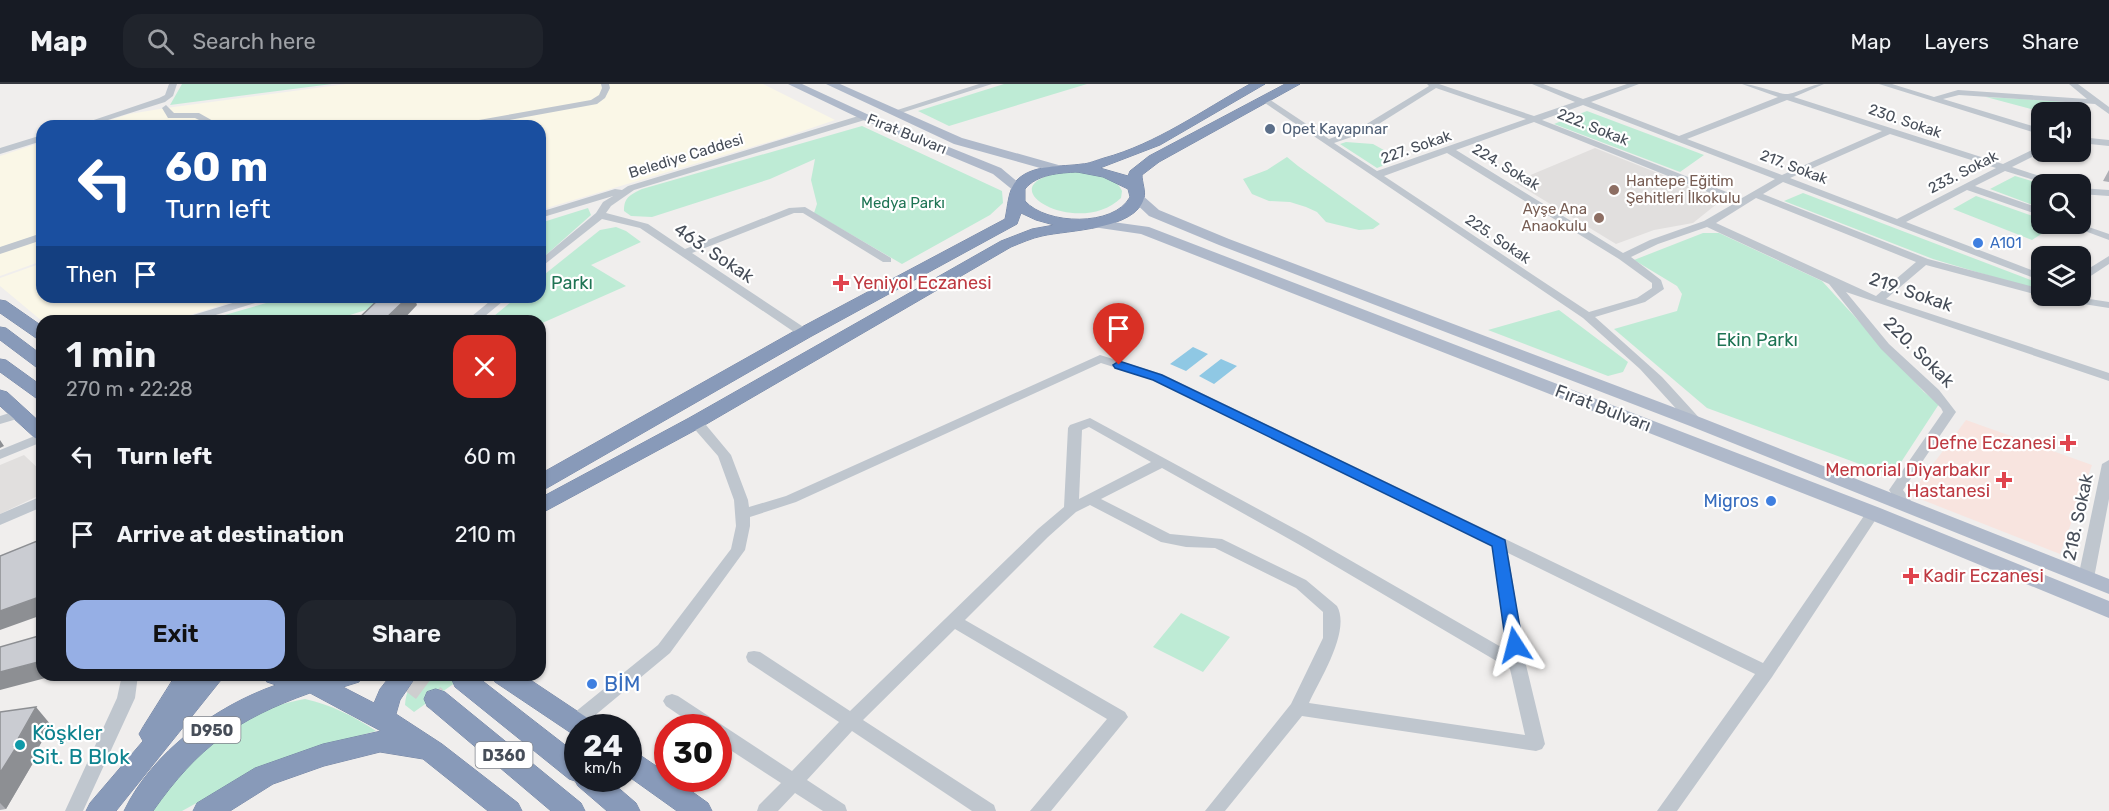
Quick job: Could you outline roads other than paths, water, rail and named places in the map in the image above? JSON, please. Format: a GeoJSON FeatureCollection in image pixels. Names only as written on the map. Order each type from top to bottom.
{"type":"FeatureCollection","features":[{"type":"Feature","properties":{"kind":"highway"},"geometry":{"type":"LineString","coordinates":[[546,504],[696,422],[1006,244],[1037,232],[1091,223],[1123,214],[1132,207],[1136,194],[1135,174],[1154,159],[1294,84]]}},
{"type":"Feature","properties":{"kind":"highway"},"geometry":{"type":"LineString","coordinates":[[546,480],[804,333],[1012,221],[1018,192],[1027,180],[1058,169],[1077,168],[1111,161],[1201,118],[1256,85]]}},
{"type":"Feature","properties":{"kind":"highway"},"geometry":{"type":"LineString","coordinates":[[1077,168],[1114,174],[1127,181],[1136,194]]}},
{"type":"Feature","properties":{"kind":"highway"},"geometry":{"type":"LineString","coordinates":[[1018,192],[1021,206],[1033,214],[1050,220],[1091,223]]}},
{"type":"Feature","properties":{"kind":"highway"},"geometry":{"type":"LineString","coordinates":[[0,304],[36,329]]}},
{"type":"Feature","properties":{"kind":"highway"},"geometry":{"type":"LineString","coordinates":[[0,332],[36,359]]}},
{"type":"Feature","properties":{"kind":"highway"},"geometry":{"type":"LineString","coordinates":[[0,364],[36,390]]}},
{"type":"Feature","properties":{"kind":"highway"},"geometry":{"type":"LineString","coordinates":[[0,396],[22,413],[36,428]]}},
{"type":"Feature","properties":{"kind":"highway"},"geometry":{"type":"LineString","coordinates":[[546,512],[566,492]]}},
{"type":"Feature","properties":{"kind":"highway"},"geometry":{"type":"LineString","coordinates":[[125,782],[159,721],[185,681]]}},
{"type":"Feature","properties":{"kind":"highway","name":"D950"},"geometry":{"type":"LineString","coordinates":[[100,811],[208,681]]}},
{"type":"Feature","properties":{"kind":"highway"},"geometry":{"type":"LineString","coordinates":[[299,681],[317,681]]}},
{"type":"Feature","properties":{"kind":"highway"},"geometry":{"type":"LineString","coordinates":[[382,718],[389,696],[400,681]]}},
{"type":"Feature","properties":{"kind":"highway","name":"D360"},"geometry":{"type":"LineString","coordinates":[[465,681],[564,760]]}},
{"type":"Feature","properties":{"kind":"highway"},"geometry":{"type":"LineString","coordinates":[[513,681],[564,715]]}},
{"type":"Feature","properties":{"kind":"highway"},"geometry":{"type":"LineString","coordinates":[[311,682],[382,718],[433,752],[508,811]]}},
{"type":"Feature","properties":{"kind":"highway","name":"D950"},"geometry":{"type":"LineString","coordinates":[[138,811],[181,756],[208,732],[246,707],[311,682]]}},
{"type":"Feature","properties":{"kind":"highway","name":"D360"},"geometry":{"type":"LineString","coordinates":[[436,699],[571,811]]}},
{"type":"Feature","properties":{"kind":"highway"},"geometry":{"type":"LineString","coordinates":[[207,811],[264,776],[323,755],[380,741],[433,752]]}},
{"type":"Feature","properties":{"kind":"highway"},"geometry":{"type":"LineString","coordinates":[[642,771],[698,811]]}},
{"type":"Feature","properties":{"kind":"highway"},"geometry":{"type":"LineString","coordinates":[[604,792],[626,811]]}},
{"type":"Feature","properties":{"kind":"main road","name":"Fırat Bulvarı"},"geometry":{"type":"LineString","coordinates":[[793,84],[865,117],[998,171],[1018,192]]}},
{"type":"Feature","properties":{"kind":"main road","name":"Fırat Bulvarı"},"geometry":{"type":"LineString","coordinates":[[831,84],[958,141],[1029,163],[1058,169]]}},
{"type":"Feature","properties":{"kind":"main road","name":"Fırat Bulvarı"},"geometry":{"type":"LineString","coordinates":[[1136,194],[1154,213],[1224,242],[1696,422],[2109,587]]}},
{"type":"Feature","properties":{"kind":"main road","name":"Fırat Bulvarı"},"geometry":{"type":"LineString","coordinates":[[1091,223],[1144,230],[1873,513],[2109,610]]}},
{"type":"Feature","properties":{"kind":"street"},"geometry":{"type":"LineString","coordinates":[[99,120],[162,100],[169,96],[173,84]]}},
{"type":"Feature","properties":{"kind":"street"},"geometry":{"type":"LineString","coordinates":[[495,120],[594,102],[602,96],[606,88],[605,84]]}},
{"type":"Feature","properties":{"kind":"street"},"geometry":{"type":"LineString","coordinates":[[895,112],[988,84]]}},
{"type":"Feature","properties":{"kind":"street","name":"217. Sokak"},"geometry":{"type":"LineString","coordinates":[[1536,84],[2031,274]]}},
{"type":"Feature","properties":{"kind":"street","name":"227. Sokak"},"geometry":{"type":"LineString","coordinates":[[1376,176],[1635,84]]}},
{"type":"Feature","properties":{"kind":"street","name":"230. Sokak"},"geometry":{"type":"LineString","coordinates":[[1746,84],[2031,177]]}},
{"type":"Feature","properties":{"kind":"street"},"geometry":{"type":"LineString","coordinates":[[1679,139],[1820,84]]}},
{"type":"Feature","properties":{"kind":"street"},"geometry":{"type":"LineString","coordinates":[[1883,84],[2031,129]]}},
{"type":"Feature","properties":{"kind":"street"},"geometry":{"type":"LineString","coordinates":[[2073,84],[2109,111]]}},
{"type":"Feature","properties":{"kind":"street"},"geometry":{"type":"LineString","coordinates":[[1328,142],[1363,130],[1433,85]]}},
{"type":"Feature","properties":{"kind":"street","name":"222. Sokak"},"geometry":{"type":"LineString","coordinates":[[1433,85],[1533,119],[1742,202]]}},
{"type":"Feature","properties":{"kind":"street"},"geometry":{"type":"LineString","coordinates":[[1936,99],[1958,92],[2098,102]]}},
{"type":"Feature","properties":{"kind":"street","name":"225. Sokak"},"geometry":{"type":"LineString","coordinates":[[1266,101],[1587,316],[1628,349],[1658,378],[1696,422]]}},
{"type":"Feature","properties":{"kind":"street"},"geometry":{"type":"LineString","coordinates":[[166,108],[171,117],[195,115],[205,120]]}},
{"type":"Feature","properties":{"kind":"street","name":"Belediye Caddesi"},"geometry":{"type":"LineString","coordinates":[[546,260],[600,215],[608,204],[631,188],[865,117]]}},
{"type":"Feature","properties":{"kind":"street"},"geometry":{"type":"LineString","coordinates":[[1623,256],[1654,242],[1708,224],[1783,178],[1889,131]]}},
{"type":"Feature","properties":{"kind":"street"},"geometry":{"type":"LineString","coordinates":[[0,151],[36,140]]}},
{"type":"Feature","properties":{"kind":"street"},"geometry":{"type":"LineString","coordinates":[[2091,141],[2109,143]]}},
{"type":"Feature","properties":{"kind":"street","name":"224. Sokak"},"geometry":{"type":"LineString","coordinates":[[1449,150],[1623,256],[1657,282],[1658,289],[1641,300],[1587,316]]}},
{"type":"Feature","properties":{"kind":"street","name":"233. Sokak"},"geometry":{"type":"LineString","coordinates":[[1898,222],[2031,154]]}},
{"type":"Feature","properties":{"kind":"street"},"geometry":{"type":"LineString","coordinates":[[1967,187],[2031,209]]}},
{"type":"Feature","properties":{"kind":"street"},"geometry":{"type":"LineString","coordinates":[[546,213],[631,188]]}},
{"type":"Feature","properties":{"kind":"street"},"geometry":{"type":"LineString","coordinates":[[2091,192],[2109,193]]}},
{"type":"Feature","properties":{"kind":"street"},"geometry":{"type":"LineString","coordinates":[[1754,194],[1924,261],[2031,291]]}},
{"type":"Feature","properties":{"kind":"street"},"geometry":{"type":"LineString","coordinates":[[686,252],[793,210],[805,210],[887,260]]}},
{"type":"Feature","properties":{"kind":"street","name":"463. Sokak"},"geometry":{"type":"LineString","coordinates":[[600,215],[644,226],[804,333]]}},
{"type":"Feature","properties":{"kind":"street","name":"219. Sokak"},"geometry":{"type":"LineString","coordinates":[[1708,224],[1833,282],[1878,300],[2109,377]]}},
{"type":"Feature","properties":{"kind":"street"},"geometry":{"type":"LineString","coordinates":[[2091,231],[2109,237]]}},
{"type":"Feature","properties":{"kind":"street"},"geometry":{"type":"LineString","coordinates":[[0,250],[36,238]]}},
{"type":"Feature","properties":{"kind":"street"},"geometry":{"type":"LineString","coordinates":[[2091,272],[2109,259]]}},
{"type":"Feature","properties":{"kind":"street"},"geometry":{"type":"LineString","coordinates":[[1878,300],[1924,261]]}},
{"type":"Feature","properties":{"kind":"street","name":"220. Sokak"},"geometry":{"type":"LineString","coordinates":[[1833,282],[1870,329],[1903,365],[1935,393],[1950,412],[1896,489],[1909,508]]}},
{"type":"Feature","properties":{"kind":"street"},"geometry":{"type":"LineString","coordinates":[[2091,298],[2109,305]]}},
{"type":"Feature","properties":{"kind":"street"},"geometry":{"type":"LineString","coordinates":[[2091,302],[2109,305]]}},
{"type":"Feature","properties":{"kind":"street"},"geometry":{"type":"LineString","coordinates":[[204,315],[244,303]]}},
{"type":"Feature","properties":{"kind":"street"},"geometry":{"type":"LineString","coordinates":[[480,315],[494,303]]}},
{"type":"Feature","properties":{"kind":"street"},"geometry":{"type":"LineString","coordinates":[[742,514],[791,499],[1100,359],[1158,377],[1766,672]]}},
{"type":"Feature","properties":{"kind":"street"},"geometry":{"type":"LineString","coordinates":[[0,420],[22,413]]}},
{"type":"Feature","properties":{"kind":"street"},"geometry":{"type":"LineString","coordinates":[[591,714],[663,649],[738,550],[743,526],[741,500],[724,455],[696,422]]}},
{"type":"Feature","properties":{"kind":"street"},"geometry":{"type":"LineString","coordinates":[[1071,509],[1075,428],[1090,422],[1353,569],[1518,665]]}},
{"type":"Feature","properties":{"kind":"street"},"geometry":{"type":"LineString","coordinates":[[0,455],[36,438]]}},
{"type":"Feature","properties":{"kind":"street"},"geometry":{"type":"LineString","coordinates":[[766,811],[852,720],[1042,533],[1071,509],[1162,462]]}},
{"type":"Feature","properties":{"kind":"street","name":"218. Sokak"},"geometry":{"type":"LineString","coordinates":[[2086,578],[2109,464]]}},
{"type":"Feature","properties":{"kind":"street"},"geometry":{"type":"LineString","coordinates":[[1091,500],[1166,538],[1186,542],[1217,543],[1301,584],[1331,610],[1331,638],[1298,708],[1214,811]]}},
{"type":"Feature","properties":{"kind":"street"},"geometry":{"type":"LineString","coordinates":[[0,520],[36,504]]}},
{"type":"Feature","properties":{"kind":"street"},"geometry":{"type":"LineString","coordinates":[[1666,811],[1766,672],[1873,513]]}},
{"type":"Feature","properties":{"kind":"street"},"geometry":{"type":"LineString","coordinates":[[1298,708],[1536,744],[1518,665],[1499,543]]}},
{"type":"Feature","properties":{"kind":"street"},"geometry":{"type":"LineString","coordinates":[[954,621],[1119,717],[1039,811]]}},
{"type":"Feature","properties":{"kind":"street"},"geometry":{"type":"LineString","coordinates":[[754,657],[987,811]]}},
{"type":"Feature","properties":{"kind":"street"},"geometry":{"type":"LineString","coordinates":[[74,811],[126,698],[129,681]]}},
{"type":"Feature","properties":{"kind":"street"},"geometry":{"type":"LineString","coordinates":[[672,701],[691,714]]}},
{"type":"Feature","properties":{"kind":"street"},"geometry":{"type":"LineString","coordinates":[[732,741],[838,811]]}},
{"type":"Feature","properties":{"kind":"water"},"geometry":{"type":"Polygon","coordinates":[[[1193,347],[1208,354],[1186,371],[1170,364],[1193,347]]]}},
{"type":"Feature","properties":{"kind":"water"},"geometry":{"type":"Polygon","coordinates":[[[1221,359],[1237,366],[1214,384],[1199,376],[1221,359]]]}},
{"type":"Feature","properties":{"kind":"tunnel"},"geometry":{"type":"LineString","coordinates":[[412,681],[436,699]]}},
{"type":"Feature","properties":{"kind":"place","name":"Opet Kayapınar"},"geometry":{"type":"Point","coordinates":[1270,129]}},
{"type":"Feature","properties":{"kind":"place","name":"Hantepe Eğitim Şehitleri İlkokulu"},"geometry":{"type":"Point","coordinates":[1614,190]}},
{"type":"Feature","properties":{"kind":"place","name":"Ayşe Ana Anaokulu"},"geometry":{"type":"Point","coordinates":[1599,218]}},
{"type":"Feature","properties":{"kind":"place","name":"A101"},"geometry":{"type":"Point","coordinates":[1978,243]}},
{"type":"Feature","properties":{"kind":"place","name":"Yeniyol Eczanesi"},"geometry":{"type":"Point","coordinates":[841,283]}},
{"type":"Feature","properties":{"kind":"place","name":"Defne Eczanesi"},"geometry":{"type":"Point","coordinates":[2068,443]}},
{"type":"Feature","properties":{"kind":"place","name":"Memorial Diyarbakır Hastanesi"},"geometry":{"type":"Point","coordinates":[2004,480]}},
{"type":"Feature","properties":{"kind":"place","name":"Migros"},"geometry":{"type":"Point","coordinates":[1771,501]}},
{"type":"Feature","properties":{"kind":"place","name":"Kadir Eczanesi"},"geometry":{"type":"Point","coordinates":[1911,576]}},
{"type":"Feature","properties":{"kind":"place","name":"BİM"},"geometry":{"type":"Point","coordinates":[592,684]}},
{"type":"Feature","properties":{"kind":"place","name":"Köşkler Sit. B Blok"},"geometry":{"type":"Point","coordinates":[20,745]}},
{"type":"Feature","properties":{"kind":"park label","name":"Medya Parkı"},"geometry":{"type":"Point","coordinates":[903,203]}},
{"type":"Feature","properties":{"kind":"park label","name":"Parkı"},"geometry":{"type":"Point","coordinates":[572,283]}},
{"type":"Feature","properties":{"kind":"park label","name":"Ekin Parkı"},"geometry":{"type":"Point","coordinates":[1757,340]}}]}
